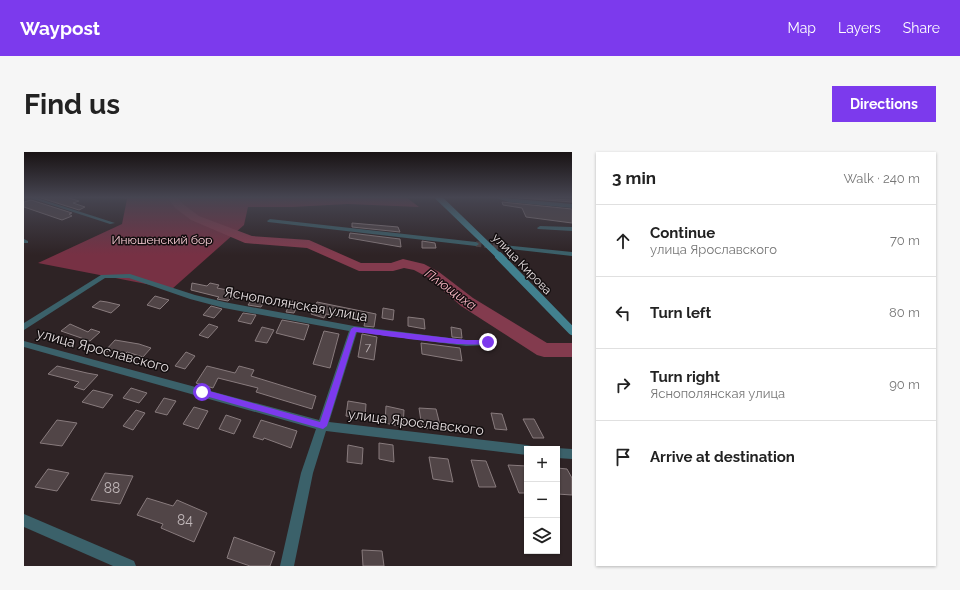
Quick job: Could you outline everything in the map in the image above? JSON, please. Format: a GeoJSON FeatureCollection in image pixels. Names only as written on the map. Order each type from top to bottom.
{"type":"FeatureCollection","features":[{"type":"Feature","properties":{"kind":"main road","name":"улица Кирова"},"geometry":{"type":"LineString","coordinates":[[459,216],[572,330]]}},
{"type":"Feature","properties":{"kind":"street"},"geometry":{"type":"LineString","coordinates":[[91,216],[112,223]]}},
{"type":"Feature","properties":{"kind":"street"},"geometry":{"type":"LineString","coordinates":[[270,221],[476,244]]}},
{"type":"Feature","properties":{"kind":"street"},"geometry":{"type":"LineString","coordinates":[[540,228],[572,229]]}},
{"type":"Feature","properties":{"kind":"street"},"geometry":{"type":"LineString","coordinates":[[504,247],[572,254]]}},
{"type":"Feature","properties":{"kind":"street","name":"Яснополянская улица"},"geometry":{"type":"LineString","coordinates":[[24,327],[103,276],[130,276],[216,303],[354,329],[466,343],[488,342]]}},
{"type":"Feature","properties":{"kind":"street"},"geometry":{"type":"LineString","coordinates":[[287,566],[307,473],[354,329]]}},
{"type":"Feature","properties":{"kind":"street","name":"улица Ярославского"},"geometry":{"type":"LineString","coordinates":[[24,344],[323,426],[524,450]]}},
{"type":"Feature","properties":{"kind":"street"},"geometry":{"type":"LineString","coordinates":[[560,453],[572,454]]}},
{"type":"Feature","properties":{"kind":"street"},"geometry":{"type":"LineString","coordinates":[[24,520],[129,566]]}},
{"type":"Feature","properties":{"kind":"green space","name":"Инюшенский бор"},"geometry":{"type":"Polygon","coordinates":[[[124,216],[246,216],[244,225],[172,289],[38,263],[122,224],[124,216]]]}},
{"type":"Feature","properties":{"kind":"building"},"geometry":{"type":"Polygon","coordinates":[[[51,216],[71,216],[62,220],[51,216]]]}},
{"type":"Feature","properties":{"kind":"building"},"geometry":{"type":"Polygon","coordinates":[[[572,216],[572,223],[526,217],[572,216]]]}},
{"type":"Feature","properties":{"kind":"building"},"geometry":{"type":"Polygon","coordinates":[[[352,223],[398,227],[400,232],[352,227],[352,223]]]}},
{"type":"Feature","properties":{"kind":"building"},"geometry":{"type":"Polygon","coordinates":[[[350,233],[400,239],[401,247],[349,238],[350,233]]]}},
{"type":"Feature","properties":{"kind":"building"},"geometry":{"type":"Polygon","coordinates":[[[422,241],[435,243],[436,248],[422,248],[422,241]]]}},
{"type":"Feature","properties":{"kind":"building"},"geometry":{"type":"Polygon","coordinates":[[[192,283],[207,286],[210,283],[219,285],[217,288],[238,292],[233,299],[231,298],[228,301],[217,299],[219,297],[191,290],[192,283]]]}},
{"type":"Feature","properties":{"kind":"building"},"geometry":{"type":"Polygon","coordinates":[[[255,295],[267,297],[261,307],[248,305],[255,295]]]}},
{"type":"Feature","properties":{"kind":"building"},"geometry":{"type":"Polygon","coordinates":[[[155,296],[169,300],[160,309],[147,305],[155,296]]]}},
{"type":"Feature","properties":{"kind":"building"},"geometry":{"type":"Polygon","coordinates":[[[100,301],[120,305],[111,313],[92,307],[100,301]]]}},
{"type":"Feature","properties":{"kind":"building"},"geometry":{"type":"Polygon","coordinates":[[[291,301],[299,302],[294,313],[286,312],[291,301]]]}},
{"type":"Feature","properties":{"kind":"building"},"geometry":{"type":"Polygon","coordinates":[[[317,302],[376,314],[374,327],[364,326],[365,321],[326,314],[324,318],[311,314],[317,302]]]}},
{"type":"Feature","properties":{"kind":"building"},"geometry":{"type":"Polygon","coordinates":[[[211,306],[222,309],[214,318],[203,315],[211,306]]]}},
{"type":"Feature","properties":{"kind":"building"},"geometry":{"type":"Polygon","coordinates":[[[383,308],[394,310],[393,320],[382,318],[383,308]]]}},
{"type":"Feature","properties":{"kind":"building"},"geometry":{"type":"Polygon","coordinates":[[[243,313],[256,315],[251,324],[238,321],[243,313]]]}},
{"type":"Feature","properties":{"kind":"building"},"geometry":{"type":"Polygon","coordinates":[[[408,317],[424,319],[425,329],[408,326],[408,317]]]}},
{"type":"Feature","properties":{"kind":"building"},"geometry":{"type":"Polygon","coordinates":[[[282,320],[309,325],[304,340],[276,333],[282,320]]]}},
{"type":"Feature","properties":{"kind":"building"},"geometry":{"type":"Polygon","coordinates":[[[70,324],[88,332],[91,329],[100,332],[90,341],[61,331],[70,324]]]}},
{"type":"Feature","properties":{"kind":"building"},"geometry":{"type":"Polygon","coordinates":[[[209,324],[218,327],[208,338],[199,335],[209,324]]]}},
{"type":"Feature","properties":{"kind":"building"},"geometry":{"type":"Polygon","coordinates":[[[262,327],[274,330],[267,343],[255,341],[262,327]]]}},
{"type":"Feature","properties":{"kind":"building"},"geometry":{"type":"Polygon","coordinates":[[[451,327],[461,329],[462,338],[452,337],[451,327]]]}},
{"type":"Feature","properties":{"kind":"building"},"geometry":{"type":"Polygon","coordinates":[[[324,331],[339,334],[330,368],[313,364],[324,331]]]}},
{"type":"Feature","properties":{"kind":"building"},"geometry":{"type":"Polygon","coordinates":[[[362,334],[377,337],[374,360],[358,357],[362,334]]]}},
{"type":"Feature","properties":{"kind":"building"},"geometry":{"type":"Polygon","coordinates":[[[115,340],[139,344],[151,348],[143,357],[127,352],[124,355],[105,351],[115,340]]]}},
{"type":"Feature","properties":{"kind":"building"},"geometry":{"type":"Polygon","coordinates":[[[421,343],[460,348],[462,361],[422,354],[421,343]]]}},
{"type":"Feature","properties":{"kind":"building"},"geometry":{"type":"Polygon","coordinates":[[[186,352],[195,356],[185,369],[175,366],[186,352]]]}},
{"type":"Feature","properties":{"kind":"building"},"geometry":{"type":"Polygon","coordinates":[[[57,366],[98,375],[84,390],[74,387],[79,382],[48,374],[57,366]]]}},
{"type":"Feature","properties":{"kind":"building"},"geometry":{"type":"Polygon","coordinates":[[[207,366],[235,373],[239,366],[254,370],[251,376],[316,396],[312,409],[256,392],[258,388],[218,378],[213,388],[196,383],[207,366]]]}},
{"type":"Feature","properties":{"kind":"building"},"geometry":{"type":"Polygon","coordinates":[[[131,388],[147,393],[139,403],[123,398],[131,388]]]}},
{"type":"Feature","properties":{"kind":"building"},"geometry":{"type":"Polygon","coordinates":[[[93,390],[113,395],[103,408],[82,402],[93,390]]]}},
{"type":"Feature","properties":{"kind":"building"},"geometry":{"type":"Polygon","coordinates":[[[164,398],[176,401],[167,415],[155,412],[164,398]]]}},
{"type":"Feature","properties":{"kind":"building"},"geometry":{"type":"Polygon","coordinates":[[[348,401],[366,404],[365,419],[346,416],[348,401]]]}},
{"type":"Feature","properties":{"kind":"building"},"geometry":{"type":"Polygon","coordinates":[[[386,406],[404,410],[403,427],[385,423],[386,406]]]}},
{"type":"Feature","properties":{"kind":"building"},"geometry":{"type":"Polygon","coordinates":[[[194,407],[208,411],[198,429],[183,424],[194,407]]]}},
{"type":"Feature","properties":{"kind":"building"},"geometry":{"type":"Polygon","coordinates":[[[419,408],[436,409],[441,429],[422,428],[419,408]]]}},
{"type":"Feature","properties":{"kind":"building"},"geometry":{"type":"Polygon","coordinates":[[[136,410],[145,413],[133,430],[123,426],[136,410]]]}},
{"type":"Feature","properties":{"kind":"building"},"geometry":{"type":"Polygon","coordinates":[[[491,413],[502,414],[507,430],[495,429],[491,413]]]}},
{"type":"Feature","properties":{"kind":"building"},"geometry":{"type":"Polygon","coordinates":[[[226,415],[241,420],[234,434],[219,429],[226,415]]]}},
{"type":"Feature","properties":{"kind":"building"},"geometry":{"type":"Polygon","coordinates":[[[523,419],[534,419],[544,438],[533,438],[523,419]]]}},
{"type":"Feature","properties":{"kind":"building"},"geometry":{"type":"Polygon","coordinates":[[[57,420],[77,423],[62,446],[40,443],[57,420]]]}},
{"type":"Feature","properties":{"kind":"building"},"geometry":{"type":"Polygon","coordinates":[[[261,420],[297,431],[291,448],[264,438],[263,440],[253,437],[261,420]]]}},
{"type":"Feature","properties":{"kind":"building"},"geometry":{"type":"Polygon","coordinates":[[[379,443],[393,445],[394,462],[379,459],[379,443]]]}},
{"type":"Feature","properties":{"kind":"building"},"geometry":{"type":"Polygon","coordinates":[[[348,445],[363,448],[362,464],[347,462],[348,445]]]}},
{"type":"Feature","properties":{"kind":"building"},"geometry":{"type":"Polygon","coordinates":[[[429,457],[448,459],[453,482],[433,479],[429,457]]]}},
{"type":"Feature","properties":{"kind":"building"},"geometry":{"type":"Polygon","coordinates":[[[471,460],[486,461],[496,487],[479,487],[471,460]]]}},
{"type":"Feature","properties":{"kind":"building"},"geometry":{"type":"Polygon","coordinates":[[[508,465],[524,466],[524,493],[519,493],[508,465]]]}},
{"type":"Feature","properties":{"kind":"building"},"geometry":{"type":"Polygon","coordinates":[[[560,468],[567,469],[572,478],[572,495],[560,494],[560,468]]]}},
{"type":"Feature","properties":{"kind":"building"},"geometry":{"type":"Polygon","coordinates":[[[48,469],[69,473],[57,491],[35,487],[48,469]]]}},
{"type":"Feature","properties":{"kind":"building"},"geometry":{"type":"Polygon","coordinates":[[[105,473],[133,476],[120,504],[91,500],[105,473]]]}},
{"type":"Feature","properties":{"kind":"building"},"geometry":{"type":"Polygon","coordinates":[[[147,498],[173,506],[177,500],[207,513],[194,542],[161,528],[163,524],[137,515],[147,498]]]}},
{"type":"Feature","properties":{"kind":"building"},"geometry":{"type":"Polygon","coordinates":[[[234,537],[275,552],[270,566],[250,566],[227,558],[234,537]]]}},
{"type":"Feature","properties":{"kind":"building"},"geometry":{"type":"Polygon","coordinates":[[[362,550],[382,551],[384,566],[363,566],[362,550]]]}},
{"type":"Feature","properties":{"kind":"waterway","name":"Плющиха"},"geometry":{"type":"LineString","coordinates":[[193,216],[250,240],[309,244],[359,267],[393,267],[403,263],[419,267],[434,275],[467,302],[544,350],[571,350]]}},
{"type":"Feature","properties":{"kind":"tunnel"},"geometry":{"type":"LineString","coordinates":[[476,244],[504,247]]}},
{"type":"Feature","properties":{"kind":"route"},"geometry":{"type":"LineString","coordinates":[[202,392],[323,426],[354,329],[466,343],[488,342]]}}]}
